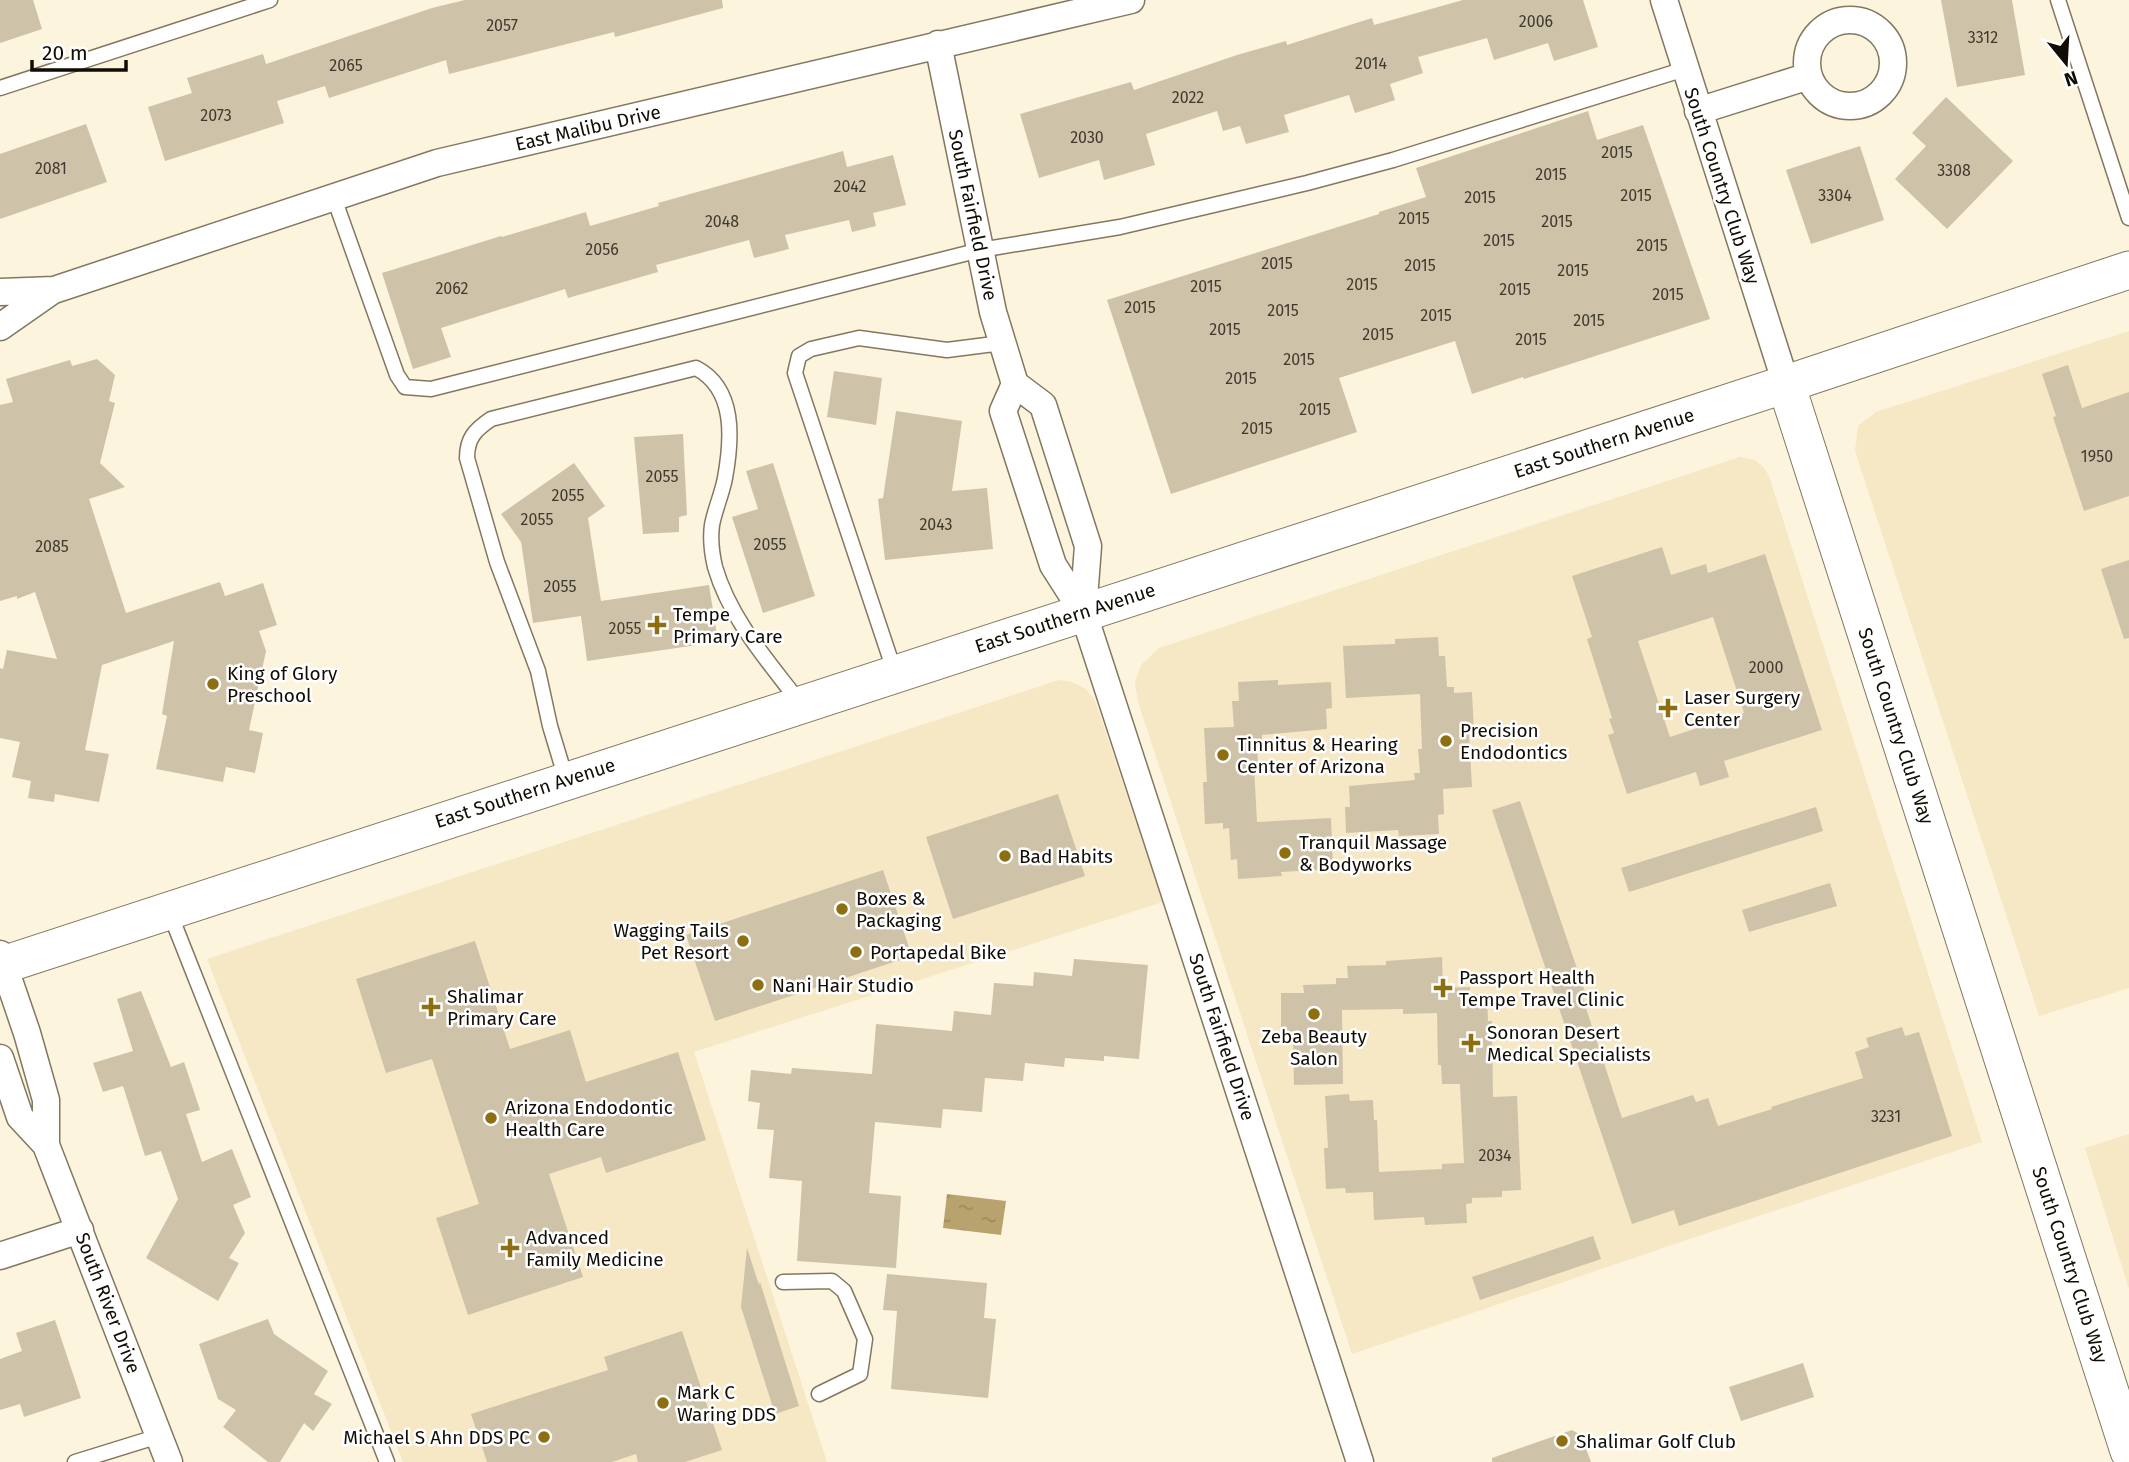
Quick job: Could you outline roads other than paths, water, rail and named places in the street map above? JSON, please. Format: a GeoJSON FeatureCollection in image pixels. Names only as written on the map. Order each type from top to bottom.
{"type":"FeatureCollection","features":[{"type":"Feature","properties":{"kind":"main road","name":"East Southern Avenue"},"geometry":{"type":"LineString","coordinates":[[1,962],[1786,384],[2129,270]]}},
{"type":"Feature","properties":{"kind":"main road","name":"South Country Club Way"},"geometry":{"type":"LineString","coordinates":[[1786,384],[2129,1451]]}},
{"type":"Feature","properties":{"kind":"street","name":"East Malibu Drive"},"geometry":{"type":"LineString","coordinates":[[0,292],[54,290],[437,163],[1131,0]]}},
{"type":"Feature","properties":{"kind":"street","name":"South Country Club Way"},"geometry":{"type":"LineString","coordinates":[[1664,0],[1786,384]]}},
{"type":"Feature","properties":{"kind":"street","name":"South Fairfield Drive"},"geometry":{"type":"LineString","coordinates":[[938,44],[993,312],[1015,384],[1043,405],[1088,546],[1083,612]]}},
{"type":"Feature","properties":{"kind":"street"},"geometry":{"type":"LineString","coordinates":[[1698,111],[1809,76]]}},
{"type":"Feature","properties":{"kind":"street","name":"East Malibu Drive"},"geometry":{"type":"LineString","coordinates":[[0,327],[54,290]]}},
{"type":"Feature","properties":{"kind":"street","name":"South Fairfield Drive"},"geometry":{"type":"LineString","coordinates":[[1015,384],[1003,411],[1053,565],[1083,612],[1360,1462]]}},
{"type":"Feature","properties":{"kind":"street"},"geometry":{"type":"LineString","coordinates":[[0,1007],[1,962]]}},
{"type":"Feature","properties":{"kind":"street","name":"South River Drive"},"geometry":{"type":"LineString","coordinates":[[1,962],[27,1033],[46,1100],[46,1145]]}},
{"type":"Feature","properties":{"kind":"street","name":"South River Drive"},"geometry":{"type":"LineString","coordinates":[[0,1058],[20,1117],[46,1145],[169,1462]]}},
{"type":"Feature","properties":{"kind":"street"},"geometry":{"type":"LineString","coordinates":[[0,1256],[80,1230]]}},
{"type":"Feature","properties":{"kind":"lane"},"geometry":{"type":"LineString","coordinates":[[0,88],[270,0]]}},
{"type":"Feature","properties":{"kind":"lane"},"geometry":{"type":"LineString","coordinates":[[2058,0],[2129,218]]}},
{"type":"Feature","properties":{"kind":"lane"},"geometry":{"type":"LineString","coordinates":[[334,198],[397,375],[405,387],[431,389],[980,250],[1120,227],[1307,183],[1393,160],[1685,69]]}},
{"type":"Feature","properties":{"kind":"lane"},"geometry":{"type":"LineString","coordinates":[[895,673],[794,373],[799,356],[811,349],[859,338],[947,350],[1002,342]]}},
{"type":"Feature","properties":{"kind":"lane"},"geometry":{"type":"LineString","coordinates":[[566,780],[538,671],[501,573],[467,458],[467,443],[476,430],[491,419],[696,368],[708,374],[719,387],[730,428],[725,479],[712,525],[711,548],[716,568],[727,600],[743,628],[801,704]]}},
{"type":"Feature","properties":{"kind":"lane"},"geometry":{"type":"LineString","coordinates":[[169,909],[387,1462]]}},
{"type":"Feature","properties":{"kind":"lane"},"geometry":{"type":"LineString","coordinates":[[783,1282],[832,1281],[844,1291],[865,1339],[860,1374],[819,1394]]}},
{"type":"Feature","properties":{"kind":"lane"},"geometry":{"type":"LineString","coordinates":[[75,1462],[159,1436]]}},
{"type":"Feature","properties":{"kind":"water"},"geometry":{"type":"Polygon","coordinates":[[[947,1194],[1006,1201],[1001,1235],[943,1228],[947,1194]]]}},
{"type":"Feature","properties":{"kind":"place","name":"Tempe Primary Care"},"geometry":{"type":"Point","coordinates":[657,625]}},
{"type":"Feature","properties":{"kind":"place","name":"King of Glory Preschool"},"geometry":{"type":"Point","coordinates":[213,684]}},
{"type":"Feature","properties":{"kind":"place","name":"Laser Surgery Center"},"geometry":{"type":"Point","coordinates":[1668,708]}},
{"type":"Feature","properties":{"kind":"place","name":"Precision Endodontics"},"geometry":{"type":"Point","coordinates":[1446,741]}},
{"type":"Feature","properties":{"kind":"place","name":"Tinnitus & Hearing Center of Arizona"},"geometry":{"type":"Point","coordinates":[1223,755]}},
{"type":"Feature","properties":{"kind":"place","name":"Tranquil Massage & Bodyworks"},"geometry":{"type":"Point","coordinates":[1285,853]}},
{"type":"Feature","properties":{"kind":"place","name":"Bad Habits"},"geometry":{"type":"Point","coordinates":[1005,856]}},
{"type":"Feature","properties":{"kind":"place","name":"Boxes & Packaging"},"geometry":{"type":"Point","coordinates":[842,909]}},
{"type":"Feature","properties":{"kind":"place","name":"Wagging Tails Pet Resort"},"geometry":{"type":"Point","coordinates":[743,941]}},
{"type":"Feature","properties":{"kind":"place","name":"Portapedal Bike"},"geometry":{"type":"Point","coordinates":[856,952]}},
{"type":"Feature","properties":{"kind":"place","name":"Nani Hair Studio"},"geometry":{"type":"Point","coordinates":[758,985]}},
{"type":"Feature","properties":{"kind":"place","name":"Passport Health Tempe Travel Clinic"},"geometry":{"type":"Point","coordinates":[1443,988]}},
{"type":"Feature","properties":{"kind":"place","name":"Shalimar Primary Care"},"geometry":{"type":"Point","coordinates":[431,1007]}},
{"type":"Feature","properties":{"kind":"place","name":"Zeba Beauty Salon"},"geometry":{"type":"Point","coordinates":[1314,1014]}},
{"type":"Feature","properties":{"kind":"place","name":"Sonoran Desert Medical Specialists"},"geometry":{"type":"Point","coordinates":[1471,1043]}},
{"type":"Feature","properties":{"kind":"place","name":"Arizona Endodontic Health Care"},"geometry":{"type":"Point","coordinates":[491,1118]}},
{"type":"Feature","properties":{"kind":"place","name":"Advanced Family Medicine"},"geometry":{"type":"Point","coordinates":[510,1248]}},
{"type":"Feature","properties":{"kind":"place","name":"Mark C Waring DDS"},"geometry":{"type":"Point","coordinates":[663,1403]}},
{"type":"Feature","properties":{"kind":"place","name":"Michael S Ahn DDS PC"},"geometry":{"type":"Point","coordinates":[544,1437]}},
{"type":"Feature","properties":{"kind":"place","name":"Shalimar Golf Club"},"geometry":{"type":"Point","coordinates":[1562,1441]}}]}
